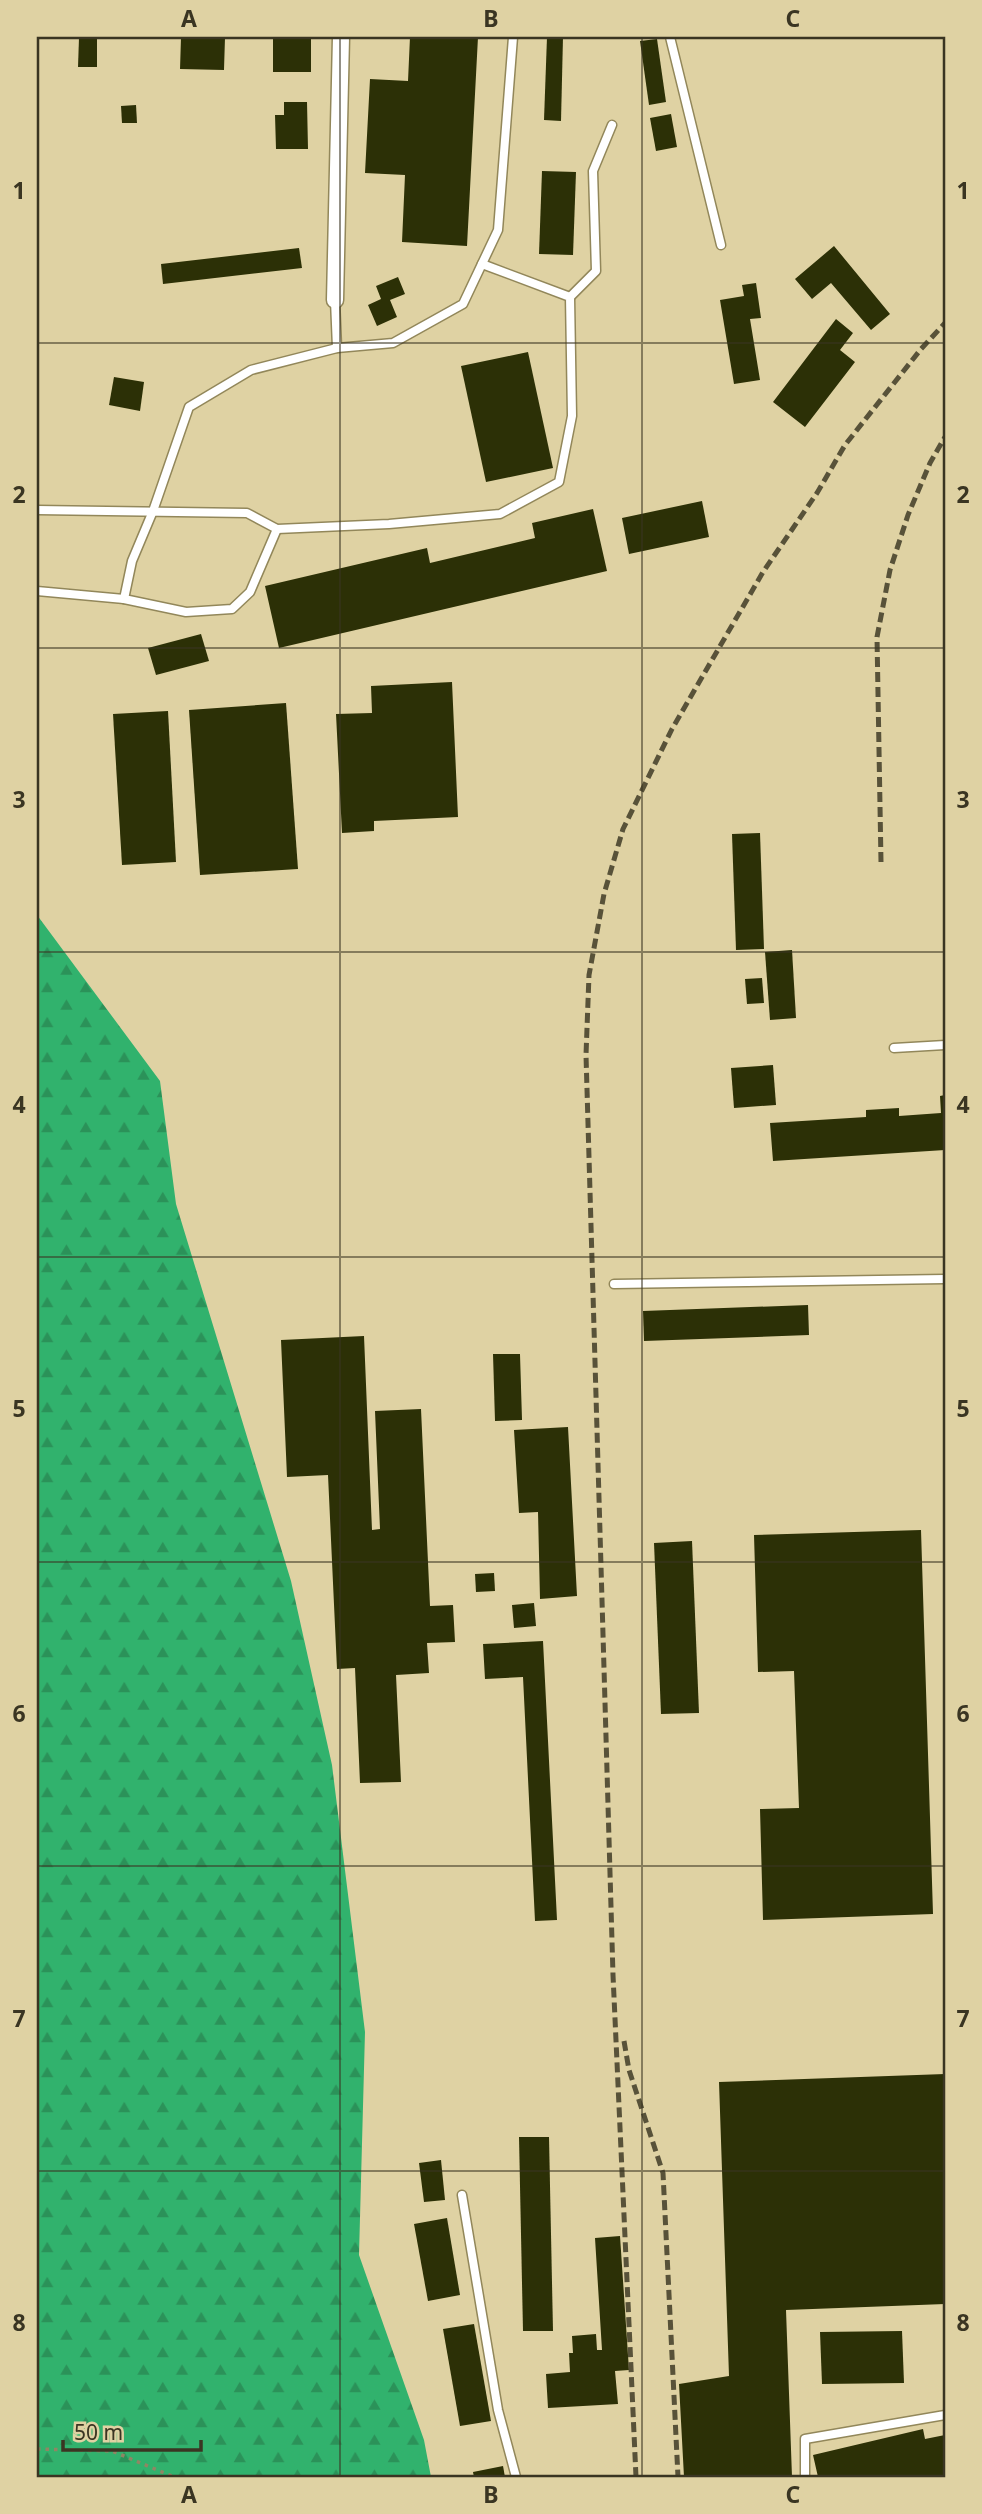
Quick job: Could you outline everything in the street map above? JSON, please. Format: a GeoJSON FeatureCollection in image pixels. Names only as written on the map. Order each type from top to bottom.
{"type":"FeatureCollection","features":[{"type":"Feature","properties":{"kind":"street"},"geometry":{"type":"LineString","coordinates":[[335,300],[341,37]]}},
{"type":"Feature","properties":{"kind":"lane"},"geometry":{"type":"LineString","coordinates":[[124,599],[132,561],[153,511],[189,407],[251,370],[337,348],[393,343],[463,304],[498,230],[513,37]]}},
{"type":"Feature","properties":{"kind":"lane"},"geometry":{"type":"LineString","coordinates":[[670,37],[721,245]]}},
{"type":"Feature","properties":{"kind":"lane"},"geometry":{"type":"LineString","coordinates":[[37,510],[247,513],[277,529],[389,524],[500,514],[559,482],[572,416],[570,297],[596,271],[593,171],[612,125]]}},
{"type":"Feature","properties":{"kind":"lane"},"geometry":{"type":"LineString","coordinates":[[482,264],[570,297]]}},
{"type":"Feature","properties":{"kind":"lane"},"geometry":{"type":"LineString","coordinates":[[335,300],[337,348]]}},
{"type":"Feature","properties":{"kind":"lane"},"geometry":{"type":"LineString","coordinates":[[37,591],[124,599],[186,612],[232,609],[250,592],[277,529]]}},
{"type":"Feature","properties":{"kind":"lane"},"geometry":{"type":"LineString","coordinates":[[894,1048],[945,1045]]}},
{"type":"Feature","properties":{"kind":"lane"},"geometry":{"type":"LineString","coordinates":[[614,1284],[945,1279]]}},
{"type":"Feature","properties":{"kind":"lane"},"geometry":{"type":"LineString","coordinates":[[462,2195],[498,2410],[516,2477]]}},
{"type":"Feature","properties":{"kind":"lane"},"geometry":{"type":"LineString","coordinates":[[805,2477],[805,2439],[945,2414]]}},
{"type":"Feature","properties":{"kind":"path"},"geometry":{"type":"LineString","coordinates":[[37,2449],[112,2451],[174,2477]]}},
{"type":"Feature","properties":{"kind":"green space"},"geometry":{"type":"Polygon","coordinates":[[[37,915],[160,1081],[176,1204],[291,1581],[332,1765],[365,2032],[359,2255],[424,2440],[431,2477],[37,2477],[37,915]]]}},
{"type":"Feature","properties":{"kind":"building"},"geometry":{"type":"Polygon","coordinates":[[[181,37],[225,37],[224,70],[180,69],[181,37]]]}},
{"type":"Feature","properties":{"kind":"building"},"geometry":{"type":"Polygon","coordinates":[[[273,37],[311,37],[311,72],[273,72],[273,37]]]}},
{"type":"Feature","properties":{"kind":"building"},"geometry":{"type":"Polygon","coordinates":[[[410,37],[478,37],[467,246],[402,242],[405,175],[365,173],[370,79],[408,81],[410,37]]]}},
{"type":"Feature","properties":{"kind":"building"},"geometry":{"type":"Polygon","coordinates":[[[547,37],[563,37],[561,121],[544,120],[547,37]]]}},
{"type":"Feature","properties":{"kind":"building"},"geometry":{"type":"Polygon","coordinates":[[[79,38],[97,38],[97,67],[78,67],[79,38]]]}},
{"type":"Feature","properties":{"kind":"building"},"geometry":{"type":"Polygon","coordinates":[[[657,39],[666,102],[649,105],[640,41],[657,39]]]}},
{"type":"Feature","properties":{"kind":"building"},"geometry":{"type":"Polygon","coordinates":[[[284,102],[307,102],[308,149],[276,149],[275,115],[284,115],[284,102]]]}},
{"type":"Feature","properties":{"kind":"building"},"geometry":{"type":"Polygon","coordinates":[[[136,105],[137,123],[122,123],[121,106],[136,105]]]}},
{"type":"Feature","properties":{"kind":"building"},"geometry":{"type":"Polygon","coordinates":[[[671,114],[677,147],[656,151],[650,118],[671,114]]]}},
{"type":"Feature","properties":{"kind":"building"},"geometry":{"type":"Polygon","coordinates":[[[542,171],[576,172],[573,255],[539,254],[542,171]]]}},
{"type":"Feature","properties":{"kind":"building"},"geometry":{"type":"Polygon","coordinates":[[[834,246],[890,314],[871,330],[831,283],[812,299],[795,279],[834,246]]]}},
{"type":"Feature","properties":{"kind":"building"},"geometry":{"type":"Polygon","coordinates":[[[299,248],[302,268],[163,284],[161,264],[299,248]]]}},
{"type":"Feature","properties":{"kind":"building"},"geometry":{"type":"Polygon","coordinates":[[[398,277],[405,294],[390,300],[397,317],[377,326],[368,305],[381,299],[376,286],[398,277]]]}},
{"type":"Feature","properties":{"kind":"building"},"geometry":{"type":"Polygon","coordinates":[[[756,283],[761,318],[750,319],[760,380],[734,384],[720,300],[744,296],[742,285],[756,283]]]}},
{"type":"Feature","properties":{"kind":"building"},"geometry":{"type":"Polygon","coordinates":[[[836,319],[853,333],[840,350],[855,362],[805,427],[773,402],[836,319]]]}},
{"type":"Feature","properties":{"kind":"building"},"geometry":{"type":"Polygon","coordinates":[[[528,352],[553,468],[486,482],[461,366],[528,352]]]}},
{"type":"Feature","properties":{"kind":"building"},"geometry":{"type":"Polygon","coordinates":[[[114,377],[144,382],[140,411],[109,405],[114,377]]]}},
{"type":"Feature","properties":{"kind":"building"},"geometry":{"type":"Polygon","coordinates":[[[702,501],[709,537],[629,554],[622,518],[702,501]]]}},
{"type":"Feature","properties":{"kind":"building"},"geometry":{"type":"Polygon","coordinates":[[[593,509],[607,571],[279,648],[265,586],[427,548],[430,563],[535,538],[532,523],[593,509]]]}},
{"type":"Feature","properties":{"kind":"building"},"geometry":{"type":"Polygon","coordinates":[[[201,634],[209,661],[156,675],[148,648],[201,634]]]}},
{"type":"Feature","properties":{"kind":"building"},"geometry":{"type":"Polygon","coordinates":[[[452,682],[458,817],[374,821],[374,831],[342,833],[336,714],[372,713],[371,686],[452,682]]]}},
{"type":"Feature","properties":{"kind":"building"},"geometry":{"type":"Polygon","coordinates":[[[286,703],[298,869],[200,875],[189,710],[286,703]]]}},
{"type":"Feature","properties":{"kind":"building"},"geometry":{"type":"Polygon","coordinates":[[[168,711],[176,862],[122,865],[113,714],[168,711]]]}},
{"type":"Feature","properties":{"kind":"building"},"geometry":{"type":"Polygon","coordinates":[[[760,833],[764,949],[736,950],[732,834],[760,833]]]}},
{"type":"Feature","properties":{"kind":"building"},"geometry":{"type":"Polygon","coordinates":[[[792,950],[796,1018],[770,1020],[765,952],[792,950]]]}},
{"type":"Feature","properties":{"kind":"building"},"geometry":{"type":"Polygon","coordinates":[[[762,978],[764,1003],[747,1004],[745,979],[762,978]]]}},
{"type":"Feature","properties":{"kind":"building"},"geometry":{"type":"Polygon","coordinates":[[[773,1065],[776,1105],[734,1108],[731,1068],[773,1065]]]}},
{"type":"Feature","properties":{"kind":"building"},"geometry":{"type":"Polygon","coordinates":[[[945,1095],[945,1150],[773,1161],[770,1123],[866,1117],[866,1110],[899,1108],[899,1116],[941,1113],[940,1096],[945,1095]]]}},
{"type":"Feature","properties":{"kind":"building"},"geometry":{"type":"Polygon","coordinates":[[[808,1305],[809,1335],[644,1341],[643,1311],[808,1305]]]}},
{"type":"Feature","properties":{"kind":"building"},"geometry":{"type":"Polygon","coordinates":[[[364,1336],[372,1530],[380,1529],[375,1411],[421,1409],[430,1606],[453,1605],[455,1642],[427,1643],[429,1673],[396,1675],[401,1782],[360,1783],[355,1668],[337,1669],[328,1475],[287,1477],[281,1340],[364,1336]]]}},
{"type":"Feature","properties":{"kind":"building"},"geometry":{"type":"Polygon","coordinates":[[[493,1354],[520,1354],[522,1420],[495,1421],[493,1354]]]}},
{"type":"Feature","properties":{"kind":"building"},"geometry":{"type":"Polygon","coordinates":[[[568,1427],[577,1596],[540,1599],[538,1512],[519,1513],[514,1430],[568,1427]]]}},
{"type":"Feature","properties":{"kind":"building"},"geometry":{"type":"Polygon","coordinates":[[[921,1530],[933,1914],[763,1920],[760,1809],[799,1808],[794,1671],[758,1672],[754,1535],[921,1530]]]}},
{"type":"Feature","properties":{"kind":"building"},"geometry":{"type":"Polygon","coordinates":[[[692,1541],[699,1713],[661,1714],[654,1543],[692,1541]]]}},
{"type":"Feature","properties":{"kind":"building"},"geometry":{"type":"Polygon","coordinates":[[[494,1573],[495,1591],[476,1592],[475,1574],[494,1573]]]}},
{"type":"Feature","properties":{"kind":"building"},"geometry":{"type":"Polygon","coordinates":[[[534,1603],[536,1626],[514,1628],[512,1605],[534,1603]]]}},
{"type":"Feature","properties":{"kind":"building"},"geometry":{"type":"Polygon","coordinates":[[[543,1641],[557,1920],[535,1921],[523,1677],[485,1679],[483,1644],[543,1641]]]}},
{"type":"Feature","properties":{"kind":"building"},"geometry":{"type":"Polygon","coordinates":[[[945,2074],[945,2304],[786,2310],[792,2477],[684,2477],[679,2384],[729,2376],[719,2082],[945,2074]]]}},
{"type":"Feature","properties":{"kind":"building"},"geometry":{"type":"Polygon","coordinates":[[[519,2137],[549,2137],[553,2331],[523,2331],[519,2137]]]}},
{"type":"Feature","properties":{"kind":"building"},"geometry":{"type":"Polygon","coordinates":[[[441,2160],[445,2200],[424,2202],[419,2163],[441,2160]]]}},
{"type":"Feature","properties":{"kind":"building"},"geometry":{"type":"Polygon","coordinates":[[[447,2218],[460,2295],[428,2301],[414,2224],[447,2218]]]}},
{"type":"Feature","properties":{"kind":"building"},"geometry":{"type":"Polygon","coordinates":[[[620,2236],[629,2370],[615,2371],[618,2404],[548,2408],[546,2374],[570,2372],[572,2336],[596,2334],[597,2350],[602,2350],[595,2238],[620,2236]]]}},
{"type":"Feature","properties":{"kind":"building"},"geometry":{"type":"Polygon","coordinates":[[[474,2324],[491,2421],[460,2426],[443,2329],[474,2324]]]}},
{"type":"Feature","properties":{"kind":"building"},"geometry":{"type":"Polygon","coordinates":[[[902,2331],[904,2383],[822,2384],[820,2332],[902,2331]]]}},
{"type":"Feature","properties":{"kind":"building"},"geometry":{"type":"Polygon","coordinates":[[[923,2429],[925,2439],[945,2435],[945,2477],[818,2477],[813,2455],[923,2429]]]}},
{"type":"Feature","properties":{"kind":"building"},"geometry":{"type":"Polygon","coordinates":[[[503,2466],[505,2477],[474,2477],[473,2472],[503,2466]]]}},
{"type":"Feature","properties":{"kind":"railway"},"geometry":{"type":"LineString","coordinates":[[636,2477],[613,1975],[586,1055],[589,975],[604,894],[623,829],[672,729],[763,572],[817,493],[845,445],[945,323]]}},
{"type":"Feature","properties":{"kind":"railway"},"geometry":{"type":"LineString","coordinates":[[881,862],[877,637],[890,570],[908,515],[930,463],[945,437]]}},
{"type":"Feature","properties":{"kind":"railway"},"geometry":{"type":"LineString","coordinates":[[624,2041],[629,2070],[663,2173],[678,2477]]}}]}
